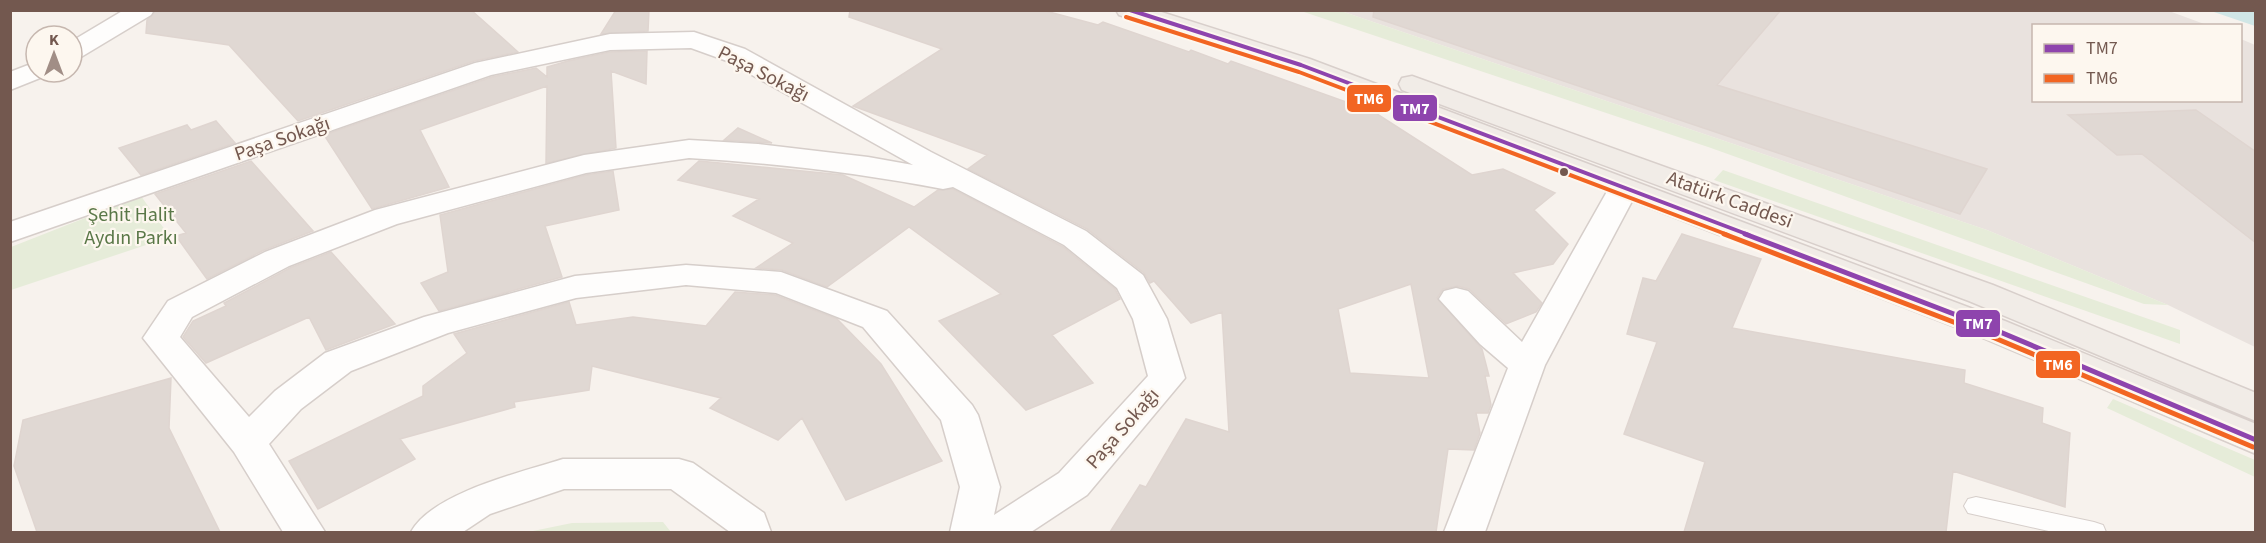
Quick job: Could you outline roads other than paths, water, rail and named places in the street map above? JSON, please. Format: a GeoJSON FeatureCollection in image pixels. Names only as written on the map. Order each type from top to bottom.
{"type":"FeatureCollection","features":[{"type":"Feature","properties":{"kind":"main road","name":"Atatürk Caddesi"},"geometry":{"type":"LineString","coordinates":[[1128,10],[1300,65],[1993,328],[2256,440]]}},
{"type":"Feature","properties":{"kind":"main road","name":"Atatürk Caddesi"},"geometry":{"type":"LineString","coordinates":[[1197,10],[1384,74],[1981,292],[2256,408]]}},
{"type":"Feature","properties":{"kind":"street"},"geometry":{"type":"LineString","coordinates":[[84,45],[142,10]]}},
{"type":"Feature","properties":{"kind":"street","name":"Paşa Sokağı"},"geometry":{"type":"LineString","coordinates":[[10,233],[484,69],[610,42],[694,39],[736,54],[976,187],[1075,238],[1131,282],[1150,319],[1167,378],[1073,484],[1000,532]]}},
{"type":"Feature","properties":{"kind":"street"},"geometry":{"type":"LineString","coordinates":[[10,82],[24,76]]}},
{"type":"Feature","properties":{"kind":"street"},"geometry":{"type":"LineString","coordinates":[[304,532],[248,442],[161,338],[180,309],[276,259],[386,217],[584,164],[689,149],[758,153],[868,166],[976,187]]}},
{"type":"Feature","properties":{"kind":"street"},"geometry":{"type":"LineString","coordinates":[[1464,532],[1527,365],[1624,188]]}},
{"type":"Feature","properties":{"kind":"street"},"geometry":{"type":"LineString","coordinates":[[248,442],[288,400],[338,362],[436,325],[575,287],[686,275],[781,283],[875,319],[959,415],[980,487],[970,532]]}},
{"type":"Feature","properties":{"kind":"street"},"geometry":{"type":"LineString","coordinates":[[1456,299],[1492,336],[1527,365]]}},
{"type":"Feature","properties":{"kind":"street"},"geometry":{"type":"LineString","coordinates":[[432,532],[476,503],[563,474],[679,474],[749,524],[750,532]]}},
{"type":"Feature","properties":{"kind":"lane"},"geometry":{"type":"LineString","coordinates":[[1976,506],[2094,532]]}},
{"type":"Feature","properties":{"kind":"park label","name":"Şehit Halit Aydın Parkı"},"geometry":{"type":"Point","coordinates":[131,226]}}]}
